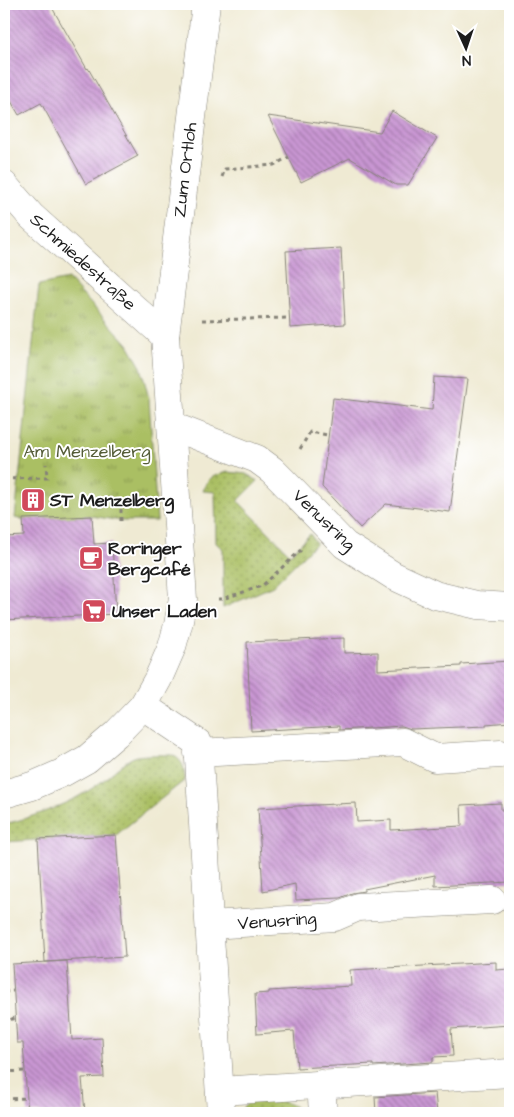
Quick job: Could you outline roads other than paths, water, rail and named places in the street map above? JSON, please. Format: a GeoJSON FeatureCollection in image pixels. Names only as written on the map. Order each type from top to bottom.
{"type":"FeatureCollection","features":[{"type":"Feature","properties":{"kind":"street","name":"Zum Ortloh"},"geometry":{"type":"LineString","coordinates":[[166,328],[206,4]]}},
{"type":"Feature","properties":{"kind":"street","name":"Schmiedestraße"},"geometry":{"type":"LineString","coordinates":[[4,185],[31,216],[166,328]]}},
{"type":"Feature","properties":{"kind":"street"},"geometry":{"type":"LineString","coordinates":[[4,794],[32,786],[62,774],[87,759],[116,734],[143,706],[158,679],[172,646],[183,599],[166,328]]}},
{"type":"Feature","properties":{"kind":"street","name":"Venusring"},"geometry":{"type":"LineString","coordinates":[[172,426],[257,460],[277,475],[345,545],[394,576],[434,594],[477,605],[510,607]]}},
{"type":"Feature","properties":{"kind":"street"},"geometry":{"type":"LineString","coordinates":[[143,706],[198,743],[221,1102],[321,1084],[510,1073]]}},
{"type":"Feature","properties":{"kind":"street"},"geometry":{"type":"LineString","coordinates":[[198,753],[403,742],[435,758],[501,754]]}},
{"type":"Feature","properties":{"kind":"street","name":"Venusring"},"geometry":{"type":"LineString","coordinates":[[210,925],[335,917],[358,907],[492,900]]}},
{"type":"Feature","properties":{"kind":"street"},"geometry":{"type":"LineString","coordinates":[[321,1084],[323,1113]]}},
{"type":"Feature","properties":{"kind":"place","name":"ST Menzelberg"},"geometry":{"type":"Point","coordinates":[33,500]}},
{"type":"Feature","properties":{"kind":"place","name":"Roringer Bergcafé"},"geometry":{"type":"Point","coordinates":[91,558]}},
{"type":"Feature","properties":{"kind":"place","name":"Unser Laden"},"geometry":{"type":"Point","coordinates":[94,611]}},
{"type":"Feature","properties":{"kind":"park label","name":"Am Menzelberg"},"geometry":{"type":"Point","coordinates":[87,451]}}]}
